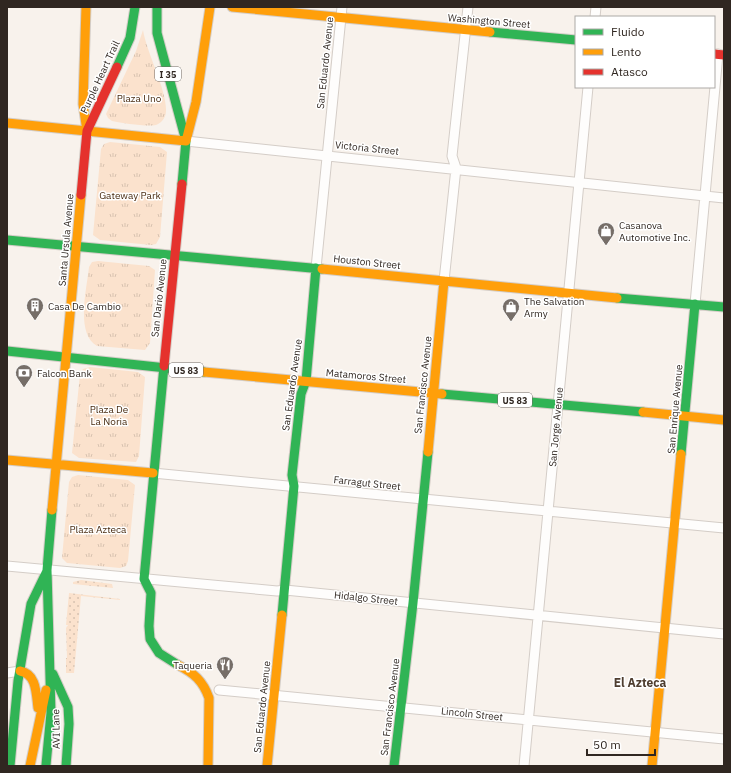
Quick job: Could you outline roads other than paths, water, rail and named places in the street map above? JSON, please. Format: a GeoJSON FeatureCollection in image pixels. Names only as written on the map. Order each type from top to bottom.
{"type":"FeatureCollection","features":[{"type":"Feature","properties":{"kind":"main road","name":"Santa Ursula Avenue"},"geometry":{"type":"LineString","coordinates":[[51,671],[47,570],[87,131],[83,104],[86,7]]}},
{"type":"Feature","properties":{"kind":"main road","name":"Purple Heart Trail"},"geometry":{"type":"LineString","coordinates":[[87,131],[130,38],[135,7]]}},
{"type":"Feature","properties":{"kind":"main road","name":"I 35"},"geometry":{"type":"LineString","coordinates":[[157,7],[157,34],[186,141]]}},
{"type":"Feature","properties":{"kind":"main road","name":"San Dario Avenue"},"geometry":{"type":"LineString","coordinates":[[144,579],[163,368],[186,141],[196,102],[210,7]]}},
{"type":"Feature","properties":{"kind":"main road","name":"Washington Street"},"geometry":{"type":"LineString","coordinates":[[232,7],[575,40]]}},
{"type":"Feature","properties":{"kind":"main road","name":"Victoria Street"},"geometry":{"type":"LineString","coordinates":[[7,123],[186,141]]}},
{"type":"Feature","properties":{"kind":"main road","name":"Houston Street"},"geometry":{"type":"LineString","coordinates":[[7,240],[316,268],[568,294],[724,307]]}},
{"type":"Feature","properties":{"kind":"main road","name":"San Eduardo Avenue"},"geometry":{"type":"LineString","coordinates":[[267,766],[294,486],[292,475],[301,394],[306,381],[316,268]]}},
{"type":"Feature","properties":{"kind":"main road","name":"San Francisco Avenue"},"geometry":{"type":"LineString","coordinates":[[394,766],[413,603],[444,281]]}},
{"type":"Feature","properties":{"kind":"main road","name":"San Enrique Avenue"},"geometry":{"type":"LineString","coordinates":[[652,766],[695,304]]}},
{"type":"Feature","properties":{"kind":"main road","name":"Matamoros Street"},"geometry":{"type":"LineString","coordinates":[[7,351],[66,356],[163,368],[724,420]]}},
{"type":"Feature","properties":{"kind":"main road","name":"Farragut Street"},"geometry":{"type":"LineString","coordinates":[[7,460],[153,473]]}},
{"type":"Feature","properties":{"kind":"main road","name":"Santa Ursula Avenue"},"geometry":{"type":"LineString","coordinates":[[10,766],[20,672],[31,604],[47,570]]}},
{"type":"Feature","properties":{"kind":"main road"},"geometry":{"type":"LineString","coordinates":[[144,579],[151,593],[149,630],[153,646],[175,662],[194,673],[207,687],[209,698],[208,766]]}},
{"type":"Feature","properties":{"kind":"main road"},"geometry":{"type":"LineString","coordinates":[[30,766],[35,747],[39,714],[51,671]]}},
{"type":"Feature","properties":{"kind":"main road"},"geometry":{"type":"LineString","coordinates":[[43,765],[51,713],[51,671]]}},
{"type":"Feature","properties":{"kind":"main road"},"geometry":{"type":"LineString","coordinates":[[51,671],[62,707],[63,722],[59,766]]}},
{"type":"Feature","properties":{"kind":"main road","name":"AVI Lane"},"geometry":{"type":"LineString","coordinates":[[51,671],[68,707],[69,724],[66,766]]}},
{"type":"Feature","properties":{"kind":"main road"},"geometry":{"type":"LineString","coordinates":[[20,672],[26,672],[33,679],[39,714]]}},
{"type":"Feature","properties":{"kind":"street","name":"San Eduardo Avenue"},"geometry":{"type":"LineString","coordinates":[[316,268],[342,7]]}},
{"type":"Feature","properties":{"kind":"street","name":"San Francisco Avenue"},"geometry":{"type":"LineString","coordinates":[[444,281],[456,168],[452,156],[468,7]]}},
{"type":"Feature","properties":{"kind":"street","name":"San Enrique Avenue"},"geometry":{"type":"LineString","coordinates":[[695,304],[719,54]]}},
{"type":"Feature","properties":{"kind":"street","name":"San Jorge Avenue"},"geometry":{"type":"LineString","coordinates":[[524,766],[588,88]]}},
{"type":"Feature","properties":{"kind":"street","name":"Victoria Street"},"geometry":{"type":"LineString","coordinates":[[186,141],[456,168],[724,198]]}},
{"type":"Feature","properties":{"kind":"street","name":"Farragut Street"},"geometry":{"type":"LineString","coordinates":[[153,473],[724,528]]}},
{"type":"Feature","properties":{"kind":"street","name":"Hidalgo Street"},"geometry":{"type":"LineString","coordinates":[[7,566],[263,590],[285,590],[724,634]]}},
{"type":"Feature","properties":{"kind":"street"},"geometry":{"type":"LineString","coordinates":[[7,673],[20,672]]}},
{"type":"Feature","properties":{"kind":"street","name":"Lincoln Street"},"geometry":{"type":"LineString","coordinates":[[219,690],[724,739]]}},
{"type":"Feature","properties":{"kind":"place","name":"Casanova Automotive Inc."},"geometry":{"type":"Point","coordinates":[606,246]}},
{"type":"Feature","properties":{"kind":"place","name":"Casa De Cambio"},"geometry":{"type":"Point","coordinates":[35,321]}},
{"type":"Feature","properties":{"kind":"place","name":"The Salvation Army"},"geometry":{"type":"Point","coordinates":[511,322]}},
{"type":"Feature","properties":{"kind":"place","name":"Falcon Bank"},"geometry":{"type":"Point","coordinates":[24,388]}},
{"type":"Feature","properties":{"kind":"place","name":"Taqueria"},"geometry":{"type":"Point","coordinates":[225,680]}},
{"type":"Feature","properties":{"kind":"district","name":"El Azteca"},"geometry":{"type":"Point","coordinates":[640,682]}},
{"type":"Feature","properties":{"kind":"park label","name":"Plaza Uno"},"geometry":{"type":"Point","coordinates":[139,98]}},
{"type":"Feature","properties":{"kind":"park label","name":"Gateway Park"},"geometry":{"type":"Point","coordinates":[130,195]}},
{"type":"Feature","properties":{"kind":"park label","name":"Plaza De La Noria"},"geometry":{"type":"Point","coordinates":[109,414]}},
{"type":"Feature","properties":{"kind":"park label","name":"Plaza Azteca"},"geometry":{"type":"Point","coordinates":[98,529]}}]}
